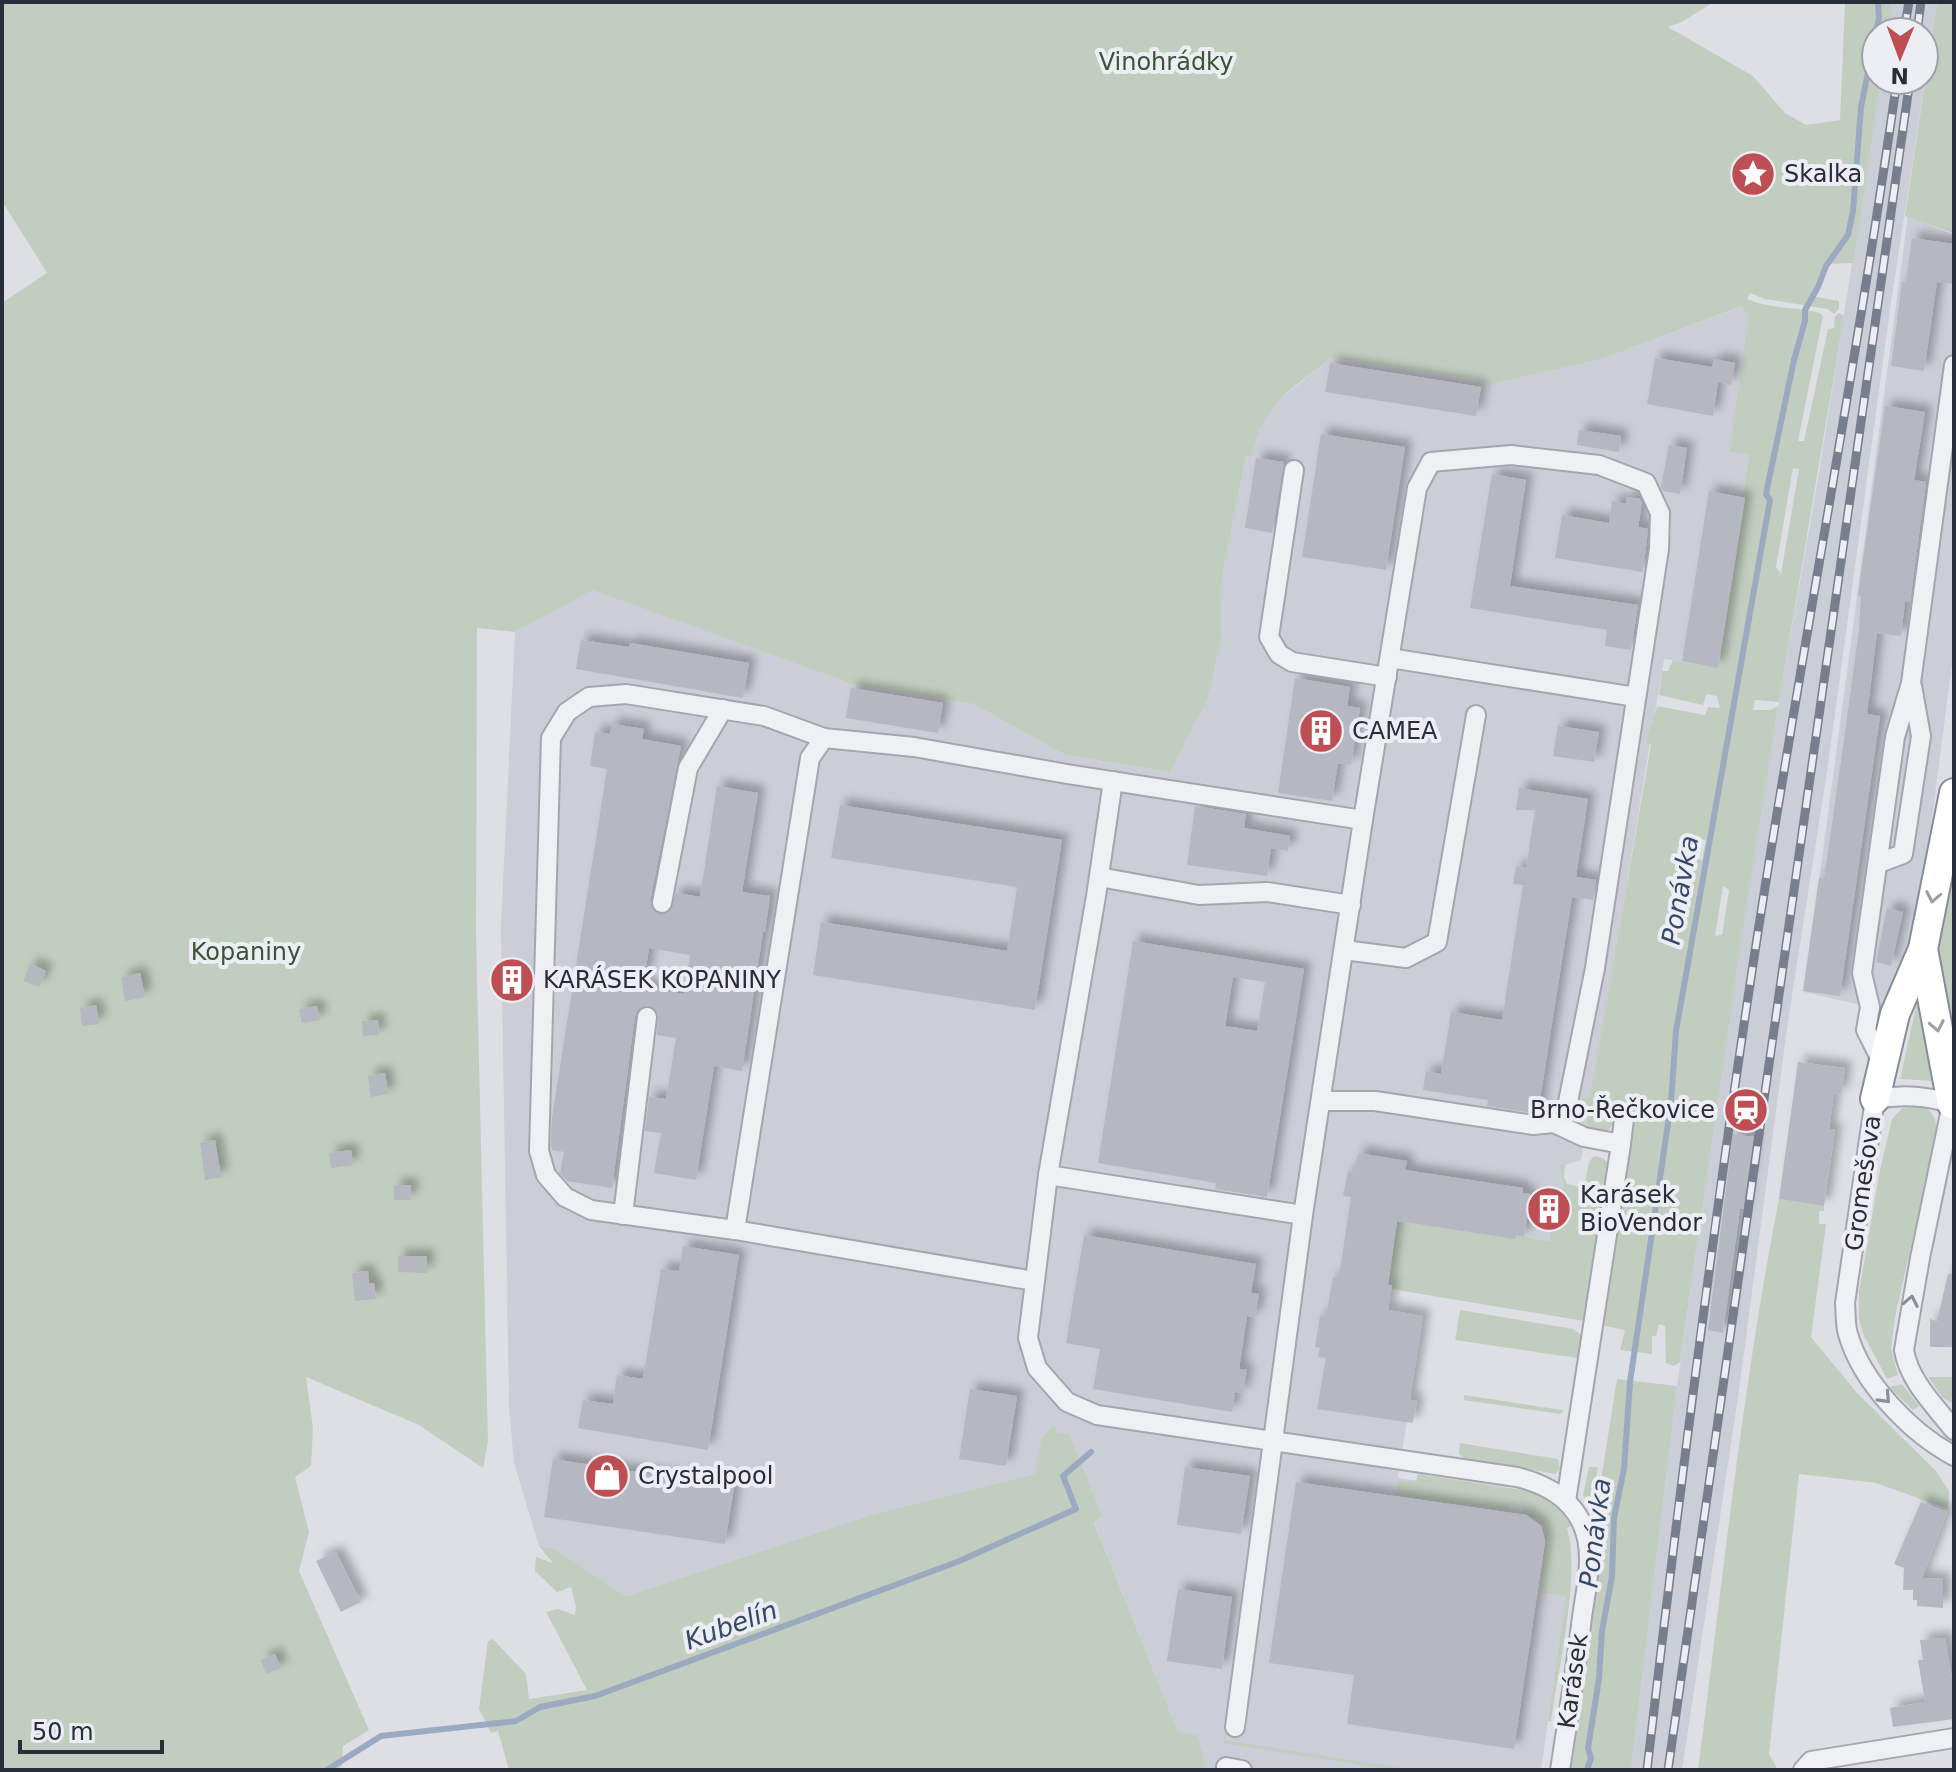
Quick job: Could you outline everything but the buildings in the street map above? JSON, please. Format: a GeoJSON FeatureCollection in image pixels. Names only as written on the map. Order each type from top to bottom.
{"type":"FeatureCollection","features":[{"type":"Feature","properties":{"kind":"highway"},"geometry":{"type":"LineString","coordinates":[[1875,1099],[1895,1014],[1923,949],[1954,793]]}},
{"type":"Feature","properties":{"kind":"highway"},"geometry":{"type":"LineString","coordinates":[[1923,949],[1953,1104]]}},
{"type":"Feature","properties":{"kind":"street"},"geometry":{"type":"LineString","coordinates":[[1883,1064],[1866,1030],[1870,1007],[1862,973],[1895,737],[1911,683],[1954,365]]}},
{"type":"Feature","properties":{"kind":"street"},"geometry":{"type":"LineString","coordinates":[[1235,1727],[1303,1215],[1363,820],[1417,488],[1431,462],[1511,455],[1599,465],[1646,483],[1660,513],[1659,549],[1595,968],[1567,1107],[1554,1123]]}},
{"type":"Feature","properties":{"kind":"street"},"geometry":{"type":"LineString","coordinates":[[1294,470],[1269,637],[1279,654],[1292,662],[1387,677]]}},
{"type":"Feature","properties":{"kind":"street"},"geometry":{"type":"LineString","coordinates":[[1390,658],[1636,697]]}},
{"type":"Feature","properties":{"kind":"street"},"geometry":{"type":"LineString","coordinates":[[1879,863],[1903,854],[1921,736],[1911,683]]}},
{"type":"Feature","properties":{"kind":"street"},"geometry":{"type":"LineString","coordinates":[[1034,1281],[735,1230],[591,1210],[565,1197],[546,1175],[539,1151],[551,738],[567,712],[589,697],[626,694],[764,716],[824,738],[914,747],[1363,820]]}},
{"type":"Feature","properties":{"kind":"street"},"geometry":{"type":"LineString","coordinates":[[662,903],[688,768],[723,709]]}},
{"type":"Feature","properties":{"kind":"street"},"geometry":{"type":"LineString","coordinates":[[1344,950],[1406,958],[1437,942],[1476,715]]}},
{"type":"Feature","properties":{"kind":"street"},"geometry":{"type":"LineString","coordinates":[[735,1230],[810,758],[824,738]]}},
{"type":"Feature","properties":{"kind":"street","name":"Karásek"},"geometry":{"type":"LineString","coordinates":[[1113,781],[1048,1175],[1034,1281],[1028,1338],[1037,1368],[1067,1402],[1097,1415],[1540,1482],[1566,1501],[1583,1524],[1589,1564],[1560,1770]]}},
{"type":"Feature","properties":{"kind":"street"},"geometry":{"type":"LineString","coordinates":[[1099,877],[1199,895],[1267,892],[1351,905]]}},
{"type":"Feature","properties":{"kind":"street"},"geometry":{"type":"LineString","coordinates":[[623,1215],[647,1017]]}},
{"type":"Feature","properties":{"kind":"street","name":"Gromešova"},"geometry":{"type":"LineString","coordinates":[[1953,1104],[1904,1094],[1875,1099],[1845,1303],[1847,1333],[1873,1385],[1935,1446],[1954,1456]]}},
{"type":"Feature","properties":{"kind":"street"},"geometry":{"type":"LineString","coordinates":[[1321,1101],[1375,1101],[1533,1125],[1554,1123],[1584,1137],[1621,1144]]}},
{"type":"Feature","properties":{"kind":"street"},"geometry":{"type":"LineString","coordinates":[[1953,1104],[1917,1271],[1904,1350],[1906,1364],[1913,1377],[1954,1430]]}},
{"type":"Feature","properties":{"kind":"street"},"geometry":{"type":"LineString","coordinates":[[1566,1501],[1624,1119]]}},
{"type":"Feature","properties":{"kind":"street"},"geometry":{"type":"LineString","coordinates":[[1048,1175],[1303,1215]]}},
{"type":"Feature","properties":{"kind":"street"},"geometry":{"type":"LineString","coordinates":[[1803,1769],[1811,1761],[1954,1738]]}},
{"type":"Feature","properties":{"kind":"street"},"geometry":{"type":"LineString","coordinates":[[1226,1770],[1226,1767],[1242,1770]]}},
{"type":"Feature","properties":{"kind":"shaded area"},"geometry":{"type":"Polygon","coordinates":[[[1892,2],[1937,2],[1935,16],[1890,16],[1892,2]]]}},
{"type":"Feature","properties":{"kind":"shaded area"},"geometry":{"type":"Polygon","coordinates":[[[1878,96],[1923,96],[1682,1770],[1631,1770],[1677,1386],[1729,1019],[1769,759],[1819,473],[1878,96]]]}},
{"type":"Feature","properties":{"kind":"shaded area"},"geometry":{"type":"Polygon","coordinates":[[[1908,216],[1954,235],[1954,649],[1918,925],[1887,1011],[1804,992],[1908,216]]]}},
{"type":"Feature","properties":{"kind":"shaded area"},"geometry":{"type":"Polygon","coordinates":[[[1743,306],[1749,316],[1749,325],[1729,451],[1749,453],[1717,666],[1664,659],[1581,1160],[1559,1165],[1564,1186],[1559,1194],[1557,1215],[1553,1215],[1549,1241],[1517,1235],[1515,1239],[1392,1285],[1388,1310],[1423,1316],[1398,1478],[1509,1493],[1546,1516],[1566,1596],[1541,1770],[1193,1770],[1094,1521],[1101,1516],[1041,1439],[1036,1474],[877,1513],[626,1596],[557,1550],[539,1546],[514,1463],[509,1407],[501,926],[515,632],[593,589],[852,684],[973,704],[1065,755],[1170,772],[1207,701],[1221,642],[1222,578],[1246,456],[1252,455],[1256,437],[1272,405],[1331,358],[1480,380],[1484,386],[1602,359],[1743,306]]]}},
{"type":"Feature","properties":{"kind":"green space"},"geometry":{"type":"Polygon","coordinates":[[[2,2],[1714,2],[1668,27],[1753,76],[1785,113],[1806,125],[1840,120],[1845,2],[1892,2],[1890,16],[1860,16],[1860,96],[1879,96],[1853,263],[1824,264],[1811,296],[1839,301],[1839,309],[1834,314],[1828,309],[1765,299],[1750,293],[1747,299],[1823,316],[1798,441],[1804,441],[1828,329],[1834,328],[1835,316],[1839,313],[1844,316],[1779,702],[1755,700],[1753,710],[1770,710],[1778,706],[1680,1362],[1674,1366],[1666,1363],[1665,1326],[1659,1324],[1656,1336],[1652,1336],[1652,1354],[1620,1350],[1625,1330],[1600,1325],[1619,1117],[1608,1131],[1596,1133],[1587,1130],[1587,1119],[1577,1117],[1575,1108],[1580,1098],[1590,1098],[1651,745],[1647,743],[1647,738],[1657,706],[1705,715],[1708,707],[1720,708],[1717,696],[1706,694],[1703,705],[1659,695],[1662,671],[1668,671],[1673,660],[1717,667],[1749,454],[1729,452],[1749,316],[1742,306],[1602,359],[1484,386],[1479,380],[1331,358],[1291,389],[1271,410],[1263,422],[1252,456],[1246,456],[1222,578],[1221,642],[1207,701],[1170,772],[1065,755],[973,704],[852,684],[593,590],[515,632],[477,628],[476,933],[488,1442],[483,1468],[419,1425],[306,1377],[313,1428],[311,1466],[295,1477],[309,1532],[299,1571],[369,1730],[343,1746],[342,1766],[335,1770],[2,1770],[2,303],[47,273],[2,201],[2,2]],[[1793,468],[1776,567],[1781,574],[1799,469],[1793,468]],[[1694,838],[1690,855],[1702,860],[1706,840],[1694,838]],[[1723,886],[1715,936],[1722,935],[1729,890],[1723,886]]]}},
{"type":"Feature","properties":{"kind":"green space"},"geometry":{"type":"Polygon","coordinates":[[[1937,2],[1954,2],[1954,233],[1905,216],[1923,96],[1940,96],[1940,16],[1935,16],[1937,2]]]}},
{"type":"Feature","properties":{"kind":"green space"},"geometry":{"type":"Polygon","coordinates":[[[1954,855],[1954,1064],[1936,964],[1954,855]]]}},
{"type":"Feature","properties":{"kind":"green space"},"geometry":{"type":"Polygon","coordinates":[[[1917,1002],[1932,1081],[1900,1079],[1917,1002]]]}},
{"type":"Feature","properties":{"kind":"green space"},"geometry":{"type":"Polygon","coordinates":[[[1919,1104],[1932,1114],[1937,1131],[1895,1317],[1891,1348],[1898,1375],[1887,1379],[1862,1332],[1859,1292],[1892,1119],[1902,1108],[1919,1104]]]}},
{"type":"Feature","properties":{"kind":"green space"},"geometry":{"type":"Polygon","coordinates":[[[1594,1156],[1603,1158],[1611,1166],[1590,1322],[1391,1289],[1392,1285],[1388,1285],[1397,1221],[1515,1239],[1516,1235],[1549,1241],[1553,1214],[1557,1215],[1559,1194],[1564,1186],[1559,1165],[1581,1160],[1565,1165],[1564,1177],[1567,1184],[1584,1188],[1589,1162],[1594,1156]]]}},
{"type":"Feature","properties":{"kind":"green space"},"geometry":{"type":"Polygon","coordinates":[[[1779,1199],[1824,1206],[1824,1211],[1819,1211],[1819,1224],[1826,1224],[1811,1337],[1857,1393],[1936,1471],[1949,1491],[1948,1509],[1876,1483],[1799,1474],[1769,1754],[1778,1770],[1698,1770],[1744,1412],[1779,1199]]]}},
{"type":"Feature","properties":{"kind":"green space"},"geometry":{"type":"Polygon","coordinates":[[[1460,1310],[1573,1329],[1583,1336],[1584,1359],[1455,1340],[1460,1310]]]}},
{"type":"Feature","properties":{"kind":"green space"},"geometry":{"type":"Polygon","coordinates":[[[1928,1377],[1954,1377],[1954,1404],[1943,1398],[1928,1377]]]}},
{"type":"Feature","properties":{"kind":"green space"},"geometry":{"type":"Polygon","coordinates":[[[1617,1379],[1677,1386],[1631,1770],[1570,1770],[1597,1577],[1599,1547],[1594,1524],[1617,1379]]]}},
{"type":"Feature","properties":{"kind":"green space"},"geometry":{"type":"Polygon","coordinates":[[[1902,1384],[1919,1406],[1913,1410],[1889,1387],[1902,1384]]]}},
{"type":"Feature","properties":{"kind":"green space"},"geometry":{"type":"Polygon","coordinates":[[[1464,1395],[1564,1411],[1561,1414],[1464,1400],[1464,1395]]]}},
{"type":"Feature","properties":{"kind":"green space"},"geometry":{"type":"Polygon","coordinates":[[[1054,1425],[1058,1433],[1069,1434],[1102,1516],[1094,1522],[1178,1732],[1197,1735],[1207,1770],[509,1770],[498,1731],[491,1733],[479,1709],[488,1641],[493,1639],[526,1674],[529,1699],[587,1690],[546,1612],[558,1609],[575,1615],[571,1587],[557,1592],[535,1571],[536,1557],[553,1563],[539,1546],[557,1550],[626,1596],[877,1513],[1035,1474],[1041,1439],[1054,1425]]]}},
{"type":"Feature","properties":{"kind":"green space"},"geometry":{"type":"Polygon","coordinates":[[[1460,1443],[1558,1459],[1560,1469],[1555,1474],[1464,1458],[1459,1454],[1460,1443]]]}},
{"type":"Feature","properties":{"kind":"green space"},"geometry":{"type":"Polygon","coordinates":[[[1589,1467],[1598,1467],[1591,1511],[1583,1495],[1589,1467]]]}},
{"type":"Feature","properties":{"kind":"green space"},"geometry":{"type":"Polygon","coordinates":[[[1418,1474],[1529,1491],[1556,1503],[1572,1525],[1567,1528],[1571,1547],[1570,1596],[1551,1721],[1548,1721],[1566,1596],[1540,1592],[1546,1531],[1538,1519],[1523,1513],[1523,1507],[1510,1505],[1509,1511],[1396,1495],[1397,1481],[1416,1482],[1418,1474]]]}},
{"type":"Feature","properties":{"kind":"green space"},"geometry":{"type":"Polygon","coordinates":[[[1223,1740],[1414,1770],[1392,1770],[1224,1743],[1223,1740]]]}},
{"type":"Feature","properties":{"kind":"waterway","name":"Ponávka"},"geometry":{"type":"LineString","coordinates":[[1878,2],[1879,16]]}},
{"type":"Feature","properties":{"kind":"waterway","name":"Ponávka"},"geometry":{"type":"LineString","coordinates":[[1587,1770],[1591,1758],[1588,1748],[1599,1679],[1602,1631],[1612,1576],[1614,1518],[1624,1469],[1630,1382],[1671,1103],[1676,1031],[1770,500],[1766,494],[1768,484],[1805,310],[1826,266],[1848,235],[1863,96]]}},
{"type":"Feature","properties":{"kind":"waterway","name":"Kubelín"},"geometry":{"type":"LineString","coordinates":[[327,1770],[381,1736],[516,1721],[540,1707],[595,1696],[957,1562],[1076,1509],[1063,1476],[1091,1452]]}},
{"type":"Feature","properties":{"kind":"railway"},"geometry":{"type":"LineString","coordinates":[[1907,16],[1909,2]]}},
{"type":"Feature","properties":{"kind":"railway"},"geometry":{"type":"LineString","coordinates":[[1919,16],[1921,2]]}},
{"type":"Feature","properties":{"kind":"railway"},"geometry":{"type":"LineString","coordinates":[[1647,1770],[1728,1131],[1895,96]]}},
{"type":"Feature","properties":{"kind":"railway"},"geometry":{"type":"LineString","coordinates":[[1668,1770],[1908,96]]}},
{"type":"Feature","properties":{"kind":"place","name":"Skalka"},"geometry":{"type":"Point","coordinates":[1753,174]}},
{"type":"Feature","properties":{"kind":"place","name":"CAMEA"},"geometry":{"type":"Point","coordinates":[1321,731]}},
{"type":"Feature","properties":{"kind":"place","name":"KARÁSEK KOPANINY"},"geometry":{"type":"Point","coordinates":[512,980]}},
{"type":"Feature","properties":{"kind":"place","name":"Brno-Řečkovice"},"geometry":{"type":"Point","coordinates":[1746,1110]}},
{"type":"Feature","properties":{"kind":"place","name":"Karásek BioVendor"},"geometry":{"type":"Point","coordinates":[1549,1209]}},
{"type":"Feature","properties":{"kind":"place","name":"Crystalpool"},"geometry":{"type":"Point","coordinates":[607,1476]}},
{"type":"Feature","properties":{"kind":"park label","name":"Vinohrádky"},"geometry":{"type":"Point","coordinates":[1166,62]}},
{"type":"Feature","properties":{"kind":"park label","name":"Kopaniny"},"geometry":{"type":"Point","coordinates":[246,952]}}]}
